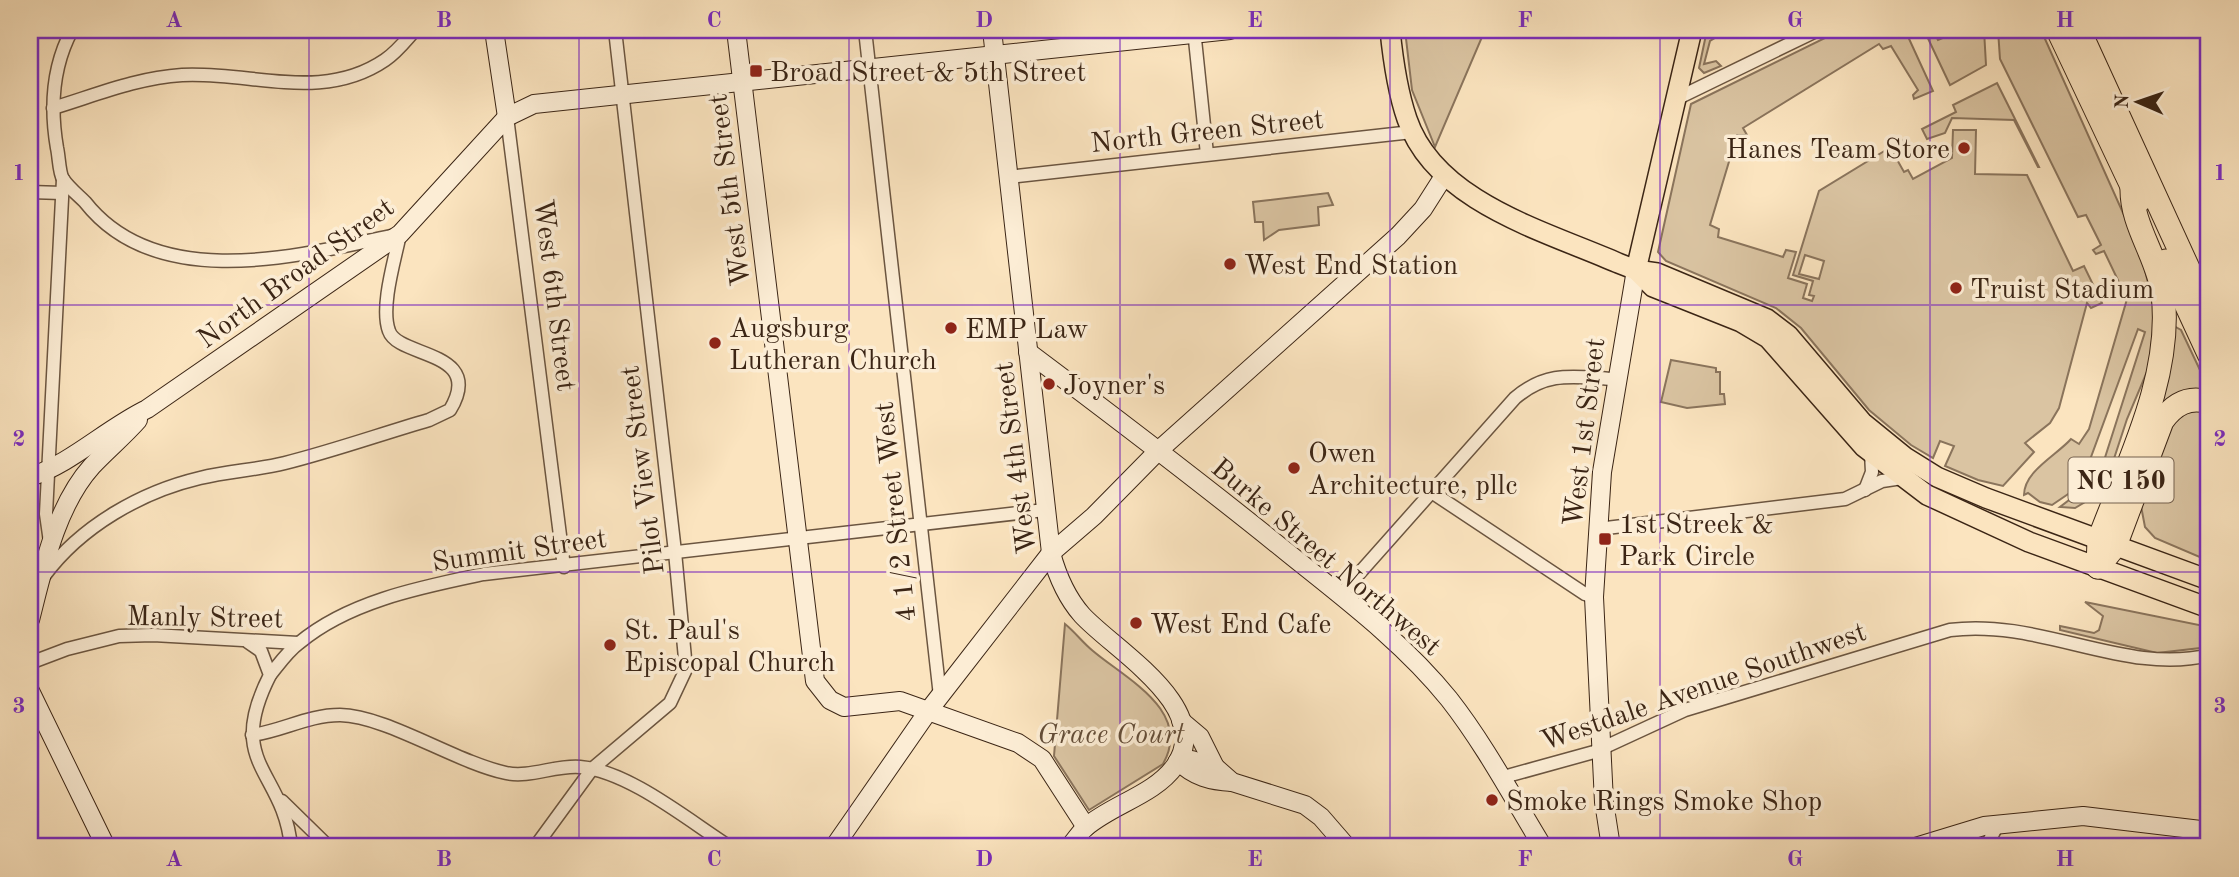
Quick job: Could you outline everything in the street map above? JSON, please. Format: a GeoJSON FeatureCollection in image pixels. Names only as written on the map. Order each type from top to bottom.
{"type":"FeatureCollection","features":[{"type":"Feature","properties":{"kind":"highway"},"geometry":{"type":"LineString","coordinates":[[2058,30],[2209,354]]}},
{"type":"Feature","properties":{"kind":"highway"},"geometry":{"type":"LineString","coordinates":[[2079,30],[2209,314]]}},
{"type":"Feature","properties":{"kind":"highway","name":"NC 150"},"geometry":{"type":"LineString","coordinates":[[2107,543],[2158,378],[2164,350],[2165,312],[2160,277],[2132,206],[2132,188]]}},
{"type":"Feature","properties":{"kind":"highway"},"geometry":{"type":"LineString","coordinates":[[2190,272],[2202,281],[2209,296]]}},
{"type":"Feature","properties":{"kind":"highway"},"geometry":{"type":"LineString","coordinates":[[2098,567],[2162,421],[2172,408],[2185,401],[2209,402]]}},
{"type":"Feature","properties":{"kind":"main road"},"geometry":{"type":"LineString","coordinates":[[1390,30],[1397,85],[1412,132],[1444,176],[1489,207],[1636,270],[1657,273],[1767,319],[1796,344],[1862,422],[1921,468],[1969,492],[2209,580]]}},
{"type":"Feature","properties":{"kind":"main road","name":"West 1st Street"},"geometry":{"type":"LineString","coordinates":[[1636,270],[1692,30]]}},
{"type":"Feature","properties":{"kind":"main road"},"geometry":{"type":"LineString","coordinates":[[1636,270],[1653,287],[1741,322],[1768,338],[1871,453],[1902,478],[1960,512],[2209,608]]}},
{"type":"Feature","properties":{"kind":"street"},"geometry":{"type":"LineString","coordinates":[[51,545],[46,514],[63,179],[53,108],[57,62],[72,30]]}},
{"type":"Feature","properties":{"kind":"street"},"geometry":{"type":"LineString","coordinates":[[53,108],[145,79],[178,75],[231,75],[298,84],[332,82],[385,60],[415,30]]}},
{"type":"Feature","properties":{"kind":"street","name":"West 6th Street"},"geometry":{"type":"LineString","coordinates":[[494,30],[564,567]]}},
{"type":"Feature","properties":{"kind":"street","name":"Pilot View Street"},"geometry":{"type":"LineString","coordinates":[[535,847],[592,769],[670,703],[683,680],[685,658],[675,552],[615,30]]}},
{"type":"Feature","properties":{"kind":"street","name":"West 5th Street"},"geometry":{"type":"LineString","coordinates":[[736,30],[812,667],[821,692],[844,707],[900,701],[1018,743],[1042,759],[1086,827]]}},
{"type":"Feature","properties":{"kind":"street","name":"4 1/2 Street West"},"geometry":{"type":"LineString","coordinates":[[865,30],[940,696]]}},
{"type":"Feature","properties":{"kind":"street","name":"West 4th Street"},"geometry":{"type":"LineString","coordinates":[[992,30],[1046,513],[1055,570],[1080,612],[1163,688],[1181,721],[1200,737],[1213,774]]}},
{"type":"Feature","properties":{"kind":"street","name":"North Broad Street"},"geometry":{"type":"LineString","coordinates":[[30,477],[49,471],[124,420],[147,409],[400,234],[507,117],[534,104],[1230,30]]}},
{"type":"Feature","properties":{"kind":"street"},"geometry":{"type":"LineString","coordinates":[[1678,98],[1818,30]]}},
{"type":"Feature","properties":{"kind":"street"},"geometry":{"type":"LineString","coordinates":[[1194,32],[1207,154]]}},
{"type":"Feature","properties":{"kind":"street","name":"North Green Street"},"geometry":{"type":"LineString","coordinates":[[1008,177],[1412,132]]}},
{"type":"Feature","properties":{"kind":"street"},"geometry":{"type":"LineString","coordinates":[[834,847],[929,710],[1051,553],[1158,451],[1398,236],[1423,209],[1444,176]]}},
{"type":"Feature","properties":{"kind":"street"},"geometry":{"type":"LineString","coordinates":[[44,576],[70,548],[108,518],[145,496],[200,478],[313,456],[429,420],[450,410],[458,386],[447,365],[432,353],[396,341],[388,328],[388,294],[400,234],[251,262],[208,260],[151,248],[116,232],[101,220],[63,179]]}},
{"type":"Feature","properties":{"kind":"street"},"geometry":{"type":"LineString","coordinates":[[30,191],[62,194]]}},
{"type":"Feature","properties":{"kind":"street","name":"West 1st Street"},"geometry":{"type":"LineString","coordinates":[[1611,847],[1601,749],[1594,597],[1602,472],[1615,379],[1636,270]]}},
{"type":"Feature","properties":{"kind":"street","name":"Burke Street Northwest"},"geometry":{"type":"LineString","coordinates":[[1028,352],[1340,595],[1426,673],[1463,719],[1543,847]]}},
{"type":"Feature","properties":{"kind":"street"},"geometry":{"type":"LineString","coordinates":[[1340,595],[1515,398],[1532,384],[1564,376],[1615,379]]}},
{"type":"Feature","properties":{"kind":"street"},"geometry":{"type":"LineString","coordinates":[[30,620],[51,545],[75,489],[91,467],[147,409]]}},
{"type":"Feature","properties":{"kind":"street"},"geometry":{"type":"LineString","coordinates":[[1865,490],[1872,472],[1871,453]]}},
{"type":"Feature","properties":{"kind":"street"},"geometry":{"type":"LineString","coordinates":[[1598,529],[1845,499],[1882,481],[1902,478]]}},
{"type":"Feature","properties":{"kind":"street"},"geometry":{"type":"LineString","coordinates":[[1433,493],[1594,597]]}},
{"type":"Feature","properties":{"kind":"street"},"geometry":{"type":"LineString","coordinates":[[1046,513],[1058,525],[1078,529]]}},
{"type":"Feature","properties":{"kind":"street","name":"Summit Street"},"geometry":{"type":"LineString","coordinates":[[291,847],[277,795],[259,766],[252,735],[260,694],[270,675],[298,643],[350,613],[414,589],[484,574],[1046,513]]}},
{"type":"Feature","properties":{"kind":"street","name":"Westdale Avenue Southwest"},"geometry":{"type":"LineString","coordinates":[[1500,778],[1601,749],[1685,710],[1950,630],[1974,627],[2017,630],[2166,661],[2209,655]]}},
{"type":"Feature","properties":{"kind":"street","name":"Manly Street"},"geometry":{"type":"LineString","coordinates":[[30,663],[66,649],[119,636],[166,636],[248,642],[277,640],[298,643]]}},
{"type":"Feature","properties":{"kind":"street"},"geometry":{"type":"LineString","coordinates":[[248,642],[261,651],[270,675]]}},
{"type":"Feature","properties":{"kind":"street"},"geometry":{"type":"LineString","coordinates":[[30,691],[106,847]]}},
{"type":"Feature","properties":{"kind":"street"},"geometry":{"type":"LineString","coordinates":[[252,735],[305,718],[343,715],[380,725],[507,773],[564,766],[592,769],[625,781],[730,847]]}},
{"type":"Feature","properties":{"kind":"street"},"geometry":{"type":"LineString","coordinates":[[1069,847],[1086,827],[1156,784],[1178,761],[1184,739],[1181,721]]}},
{"type":"Feature","properties":{"kind":"street"},"geometry":{"type":"LineString","coordinates":[[1178,761],[1192,760],[1213,774],[1232,782],[1305,805],[1321,817],[1347,847]]}},
{"type":"Feature","properties":{"kind":"street"},"geometry":{"type":"LineString","coordinates":[[1156,784],[1213,774]]}},
{"type":"Feature","properties":{"kind":"street"},"geometry":{"type":"LineString","coordinates":[[277,795],[326,846]]}},
{"type":"Feature","properties":{"kind":"street"},"geometry":{"type":"LineString","coordinates":[[1916,847],[1998,824],[2083,816],[2201,836]]}},
{"type":"Feature","properties":{"kind":"street"},"geometry":{"type":"LineString","coordinates":[[1986,847],[1998,824]]}},
{"type":"Feature","properties":{"kind":"green space"},"geometry":{"type":"Polygon","coordinates":[[[1405,30],[1485,30],[1435,147],[1412,90],[1405,30]]]}},
{"type":"Feature","properties":{"kind":"green space"},"geometry":{"type":"Polygon","coordinates":[[[1707,30],[1728,30],[1710,41],[1704,64],[1716,61],[1721,66],[1704,73],[1699,68],[1707,30]]]}},
{"type":"Feature","properties":{"kind":"green space","name":"Truist Stadium"},"geometry":{"type":"Polygon","coordinates":[[[1841,30],[1905,30],[1933,91],[1914,99],[1913,95],[1918,90],[1891,46],[1883,49],[1879,44],[1743,128],[1747,135],[1737,135],[1710,225],[1719,229],[1718,237],[1783,257],[1786,250],[1796,252],[1788,278],[1807,284],[1803,298],[1812,301],[1814,296],[1809,295],[1813,281],[1793,275],[1819,191],[1904,139],[1906,142],[1891,149],[1904,172],[1908,170],[1913,179],[1952,158],[1953,130],[1976,130],[1975,174],[2027,175],[2073,271],[2084,266],[2102,303],[2091,308],[2087,303],[2059,408],[2050,423],[2025,443],[2034,452],[2003,486],[1978,480],[1945,466],[1954,446],[1940,441],[1933,458],[1911,445],[1869,410],[1801,328],[1776,308],[1666,261],[1658,252],[1691,104],[1841,30]],[[1805,255],[1799,274],[1819,279],[1824,261],[1805,255]]]}},
{"type":"Feature","properties":{"kind":"green space"},"geometry":{"type":"Polygon","coordinates":[[[1924,30],[1933,30],[1938,40],[1962,30],[1984,30],[1986,65],[1950,85],[1924,30]]]}},
{"type":"Feature","properties":{"kind":"green space"},"geometry":{"type":"Polygon","coordinates":[[[1998,30],[2041,30],[2141,253],[2155,313],[2149,367],[2127,419],[2101,498],[2097,495],[2075,508],[2060,507],[2082,490],[2093,467],[2101,470],[2145,332],[2138,329],[2084,476],[2074,490],[2052,505],[2040,502],[2028,493],[2024,495],[2025,486],[2035,471],[2071,439],[2079,444],[2089,429],[2127,299],[2104,251],[2096,254],[2093,250],[2101,245],[2086,215],[2078,217],[2000,59],[1998,30]]]}},
{"type":"Feature","properties":{"kind":"green space"},"geometry":{"type":"Polygon","coordinates":[[[1997,83],[2039,167],[2014,120],[1952,118],[1945,133],[1927,139],[1922,129],[1956,112],[1953,105],[1997,83]]]}},
{"type":"Feature","properties":{"kind":"green space"},"geometry":{"type":"Polygon","coordinates":[[[1328,193],[1333,205],[1318,207],[1319,225],[1279,230],[1264,240],[1263,222],[1255,222],[1253,202],[1328,193]]]}},
{"type":"Feature","properties":{"kind":"green space"},"geometry":{"type":"Polygon","coordinates":[[[2172,325],[2181,330],[2209,389],[2209,396],[2166,408],[2157,404],[2172,325]]]}},
{"type":"Feature","properties":{"kind":"green space"},"geometry":{"type":"Polygon","coordinates":[[[1671,360],[1716,368],[1716,372],[1720,372],[1720,394],[1724,394],[1725,404],[1687,408],[1661,402],[1671,360]]]}},
{"type":"Feature","properties":{"kind":"green space"},"geometry":{"type":"Polygon","coordinates":[[[2190,408],[2209,413],[2209,561],[2155,538],[2145,527],[2141,506],[2167,429],[2190,408]]]}},
{"type":"Feature","properties":{"kind":"green space"},"geometry":{"type":"Polygon","coordinates":[[[2085,602],[2209,627],[2209,647],[2157,653],[2060,630],[2060,626],[2094,633],[2099,630],[2103,616],[2085,602]]]}},
{"type":"Feature","properties":{"kind":"green space","name":"Grace Court"},"geometry":{"type":"Polygon","coordinates":[[[1065,624],[1089,648],[1152,698],[1163,712],[1169,728],[1170,745],[1163,764],[1089,810],[1054,756],[1065,624]]]}},
{"type":"Feature","properties":{"kind":"place","name":"Broad Street & 5th Street"},"geometry":{"type":"Point","coordinates":[756,71]}},
{"type":"Feature","properties":{"kind":"place","name":"Hanes Team Store"},"geometry":{"type":"Point","coordinates":[1964,148]}},
{"type":"Feature","properties":{"kind":"place","name":"West End Station"},"geometry":{"type":"Point","coordinates":[1230,264]}},
{"type":"Feature","properties":{"kind":"place","name":"Truist Stadium"},"geometry":{"type":"Point","coordinates":[1956,288]}},
{"type":"Feature","properties":{"kind":"place","name":"EMP Law"},"geometry":{"type":"Point","coordinates":[951,328]}},
{"type":"Feature","properties":{"kind":"place","name":"Augsburg Lutheran Church"},"geometry":{"type":"Point","coordinates":[715,343]}},
{"type":"Feature","properties":{"kind":"place","name":"Joyner's"},"geometry":{"type":"Point","coordinates":[1049,384]}},
{"type":"Feature","properties":{"kind":"place","name":"Owen Architecture, pllc"},"geometry":{"type":"Point","coordinates":[1294,468]}},
{"type":"Feature","properties":{"kind":"place","name":"1st Streek & Park Circle"},"geometry":{"type":"Point","coordinates":[1605,539]}},
{"type":"Feature","properties":{"kind":"place","name":"West End Cafe"},"geometry":{"type":"Point","coordinates":[1136,623]}},
{"type":"Feature","properties":{"kind":"place","name":"St. Paul's Episcopal Church"},"geometry":{"type":"Point","coordinates":[610,645]}},
{"type":"Feature","properties":{"kind":"place","name":"Smoke Rings Smoke Shop"},"geometry":{"type":"Point","coordinates":[1492,800]}}]}
